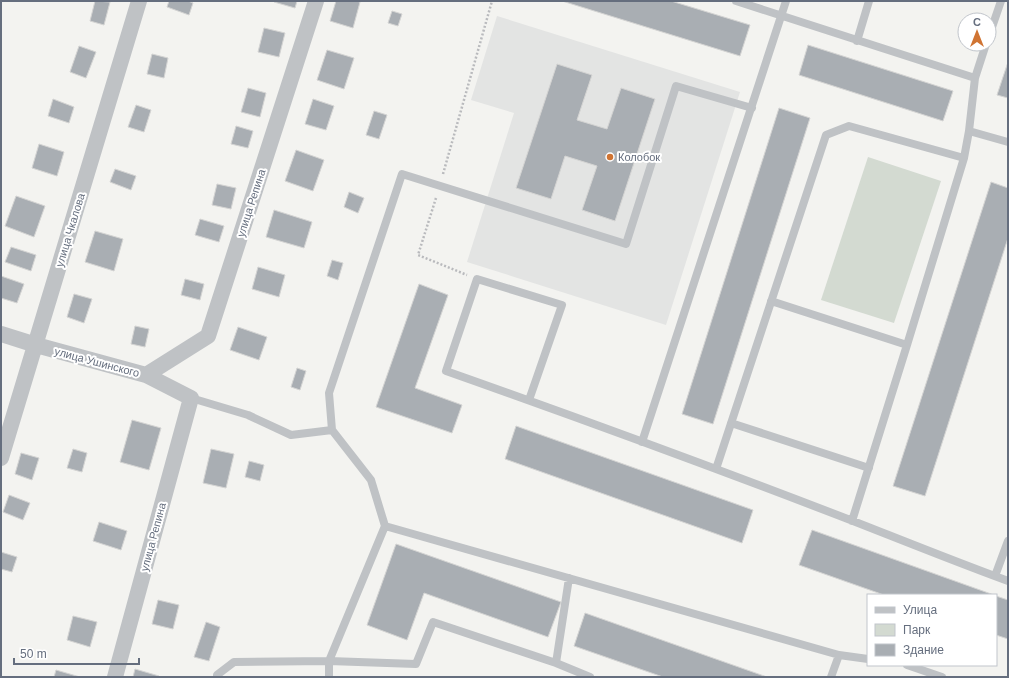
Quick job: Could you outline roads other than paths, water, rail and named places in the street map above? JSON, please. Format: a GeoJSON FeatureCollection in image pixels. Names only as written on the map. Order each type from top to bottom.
{"type":"FeatureCollection","features":[{"type":"Feature","properties":{"kind":"street","name":"улица Чкалова"},"geometry":{"type":"LineString","coordinates":[[1,458],[139,1]]}},
{"type":"Feature","properties":{"kind":"street","name":"улица Репина"},"geometry":{"type":"LineString","coordinates":[[146,375],[208,336],[316,1]]}},
{"type":"Feature","properties":{"kind":"street","name":"улица Ушинского"},"geometry":{"type":"LineString","coordinates":[[1,334],[146,375],[191,398]]}},
{"type":"Feature","properties":{"kind":"street","name":"улица Репина"},"geometry":{"type":"LineString","coordinates":[[115,677],[191,398]]}},
{"type":"Feature","properties":{"kind":"lane"},"geometry":{"type":"LineString","coordinates":[[736,1],[975,78]]}},
{"type":"Feature","properties":{"kind":"lane"},"geometry":{"type":"LineString","coordinates":[[642,442],[786,1]]}},
{"type":"Feature","properties":{"kind":"lane"},"geometry":{"type":"LineString","coordinates":[[857,40],[869,1]]}},
{"type":"Feature","properties":{"kind":"lane"},"geometry":{"type":"LineString","coordinates":[[997,13],[1001,1]]}},
{"type":"Feature","properties":{"kind":"lane"},"geometry":{"type":"LineString","coordinates":[[852,521],[908,345],[964,158],[969,131],[975,78],[983,52]]}},
{"type":"Feature","properties":{"kind":"lane"},"geometry":{"type":"LineString","coordinates":[[329,677],[329,661],[385,526],[371,480],[332,430],[329,393],[402,174],[626,244],[676,86],[752,108]]}},
{"type":"Feature","properties":{"kind":"lane"},"geometry":{"type":"LineString","coordinates":[[716,469],[826,135],[849,126],[964,158]]}},
{"type":"Feature","properties":{"kind":"lane"},"geometry":{"type":"LineString","coordinates":[[969,131],[1008,142]]}},
{"type":"Feature","properties":{"kind":"lane"},"geometry":{"type":"LineString","coordinates":[[530,400],[562,305],[477,279],[446,371],[530,400],[716,469],[1008,581]]}},
{"type":"Feature","properties":{"kind":"lane"},"geometry":{"type":"LineString","coordinates":[[771,302],[908,345]]}},
{"type":"Feature","properties":{"kind":"lane"},"geometry":{"type":"LineString","coordinates":[[191,398],[248,415],[291,435],[332,430]]}},
{"type":"Feature","properties":{"kind":"lane"},"geometry":{"type":"LineString","coordinates":[[731,423],[869,468]]}},
{"type":"Feature","properties":{"kind":"lane"},"geometry":{"type":"LineString","coordinates":[[385,526],[839,655],[867,659]]}},
{"type":"Feature","properties":{"kind":"lane"},"geometry":{"type":"LineString","coordinates":[[994,576],[1008,541]]}},
{"type":"Feature","properties":{"kind":"lane"},"geometry":{"type":"LineString","coordinates":[[556,663],[569,578]]}},
{"type":"Feature","properties":{"kind":"lane"},"geometry":{"type":"LineString","coordinates":[[217,677],[217,675],[234,662],[329,661],[416,664],[433,622],[556,663],[574,674],[590,677]]}},
{"type":"Feature","properties":{"kind":"lane"},"geometry":{"type":"LineString","coordinates":[[831,677],[839,655]]}},
{"type":"Feature","properties":{"kind":"lane"},"geometry":{"type":"LineString","coordinates":[[910,666],[942,677]]}},
{"type":"Feature","properties":{"kind":"place","name":"Колобок"},"geometry":{"type":"Point","coordinates":[610,157]}}]}
